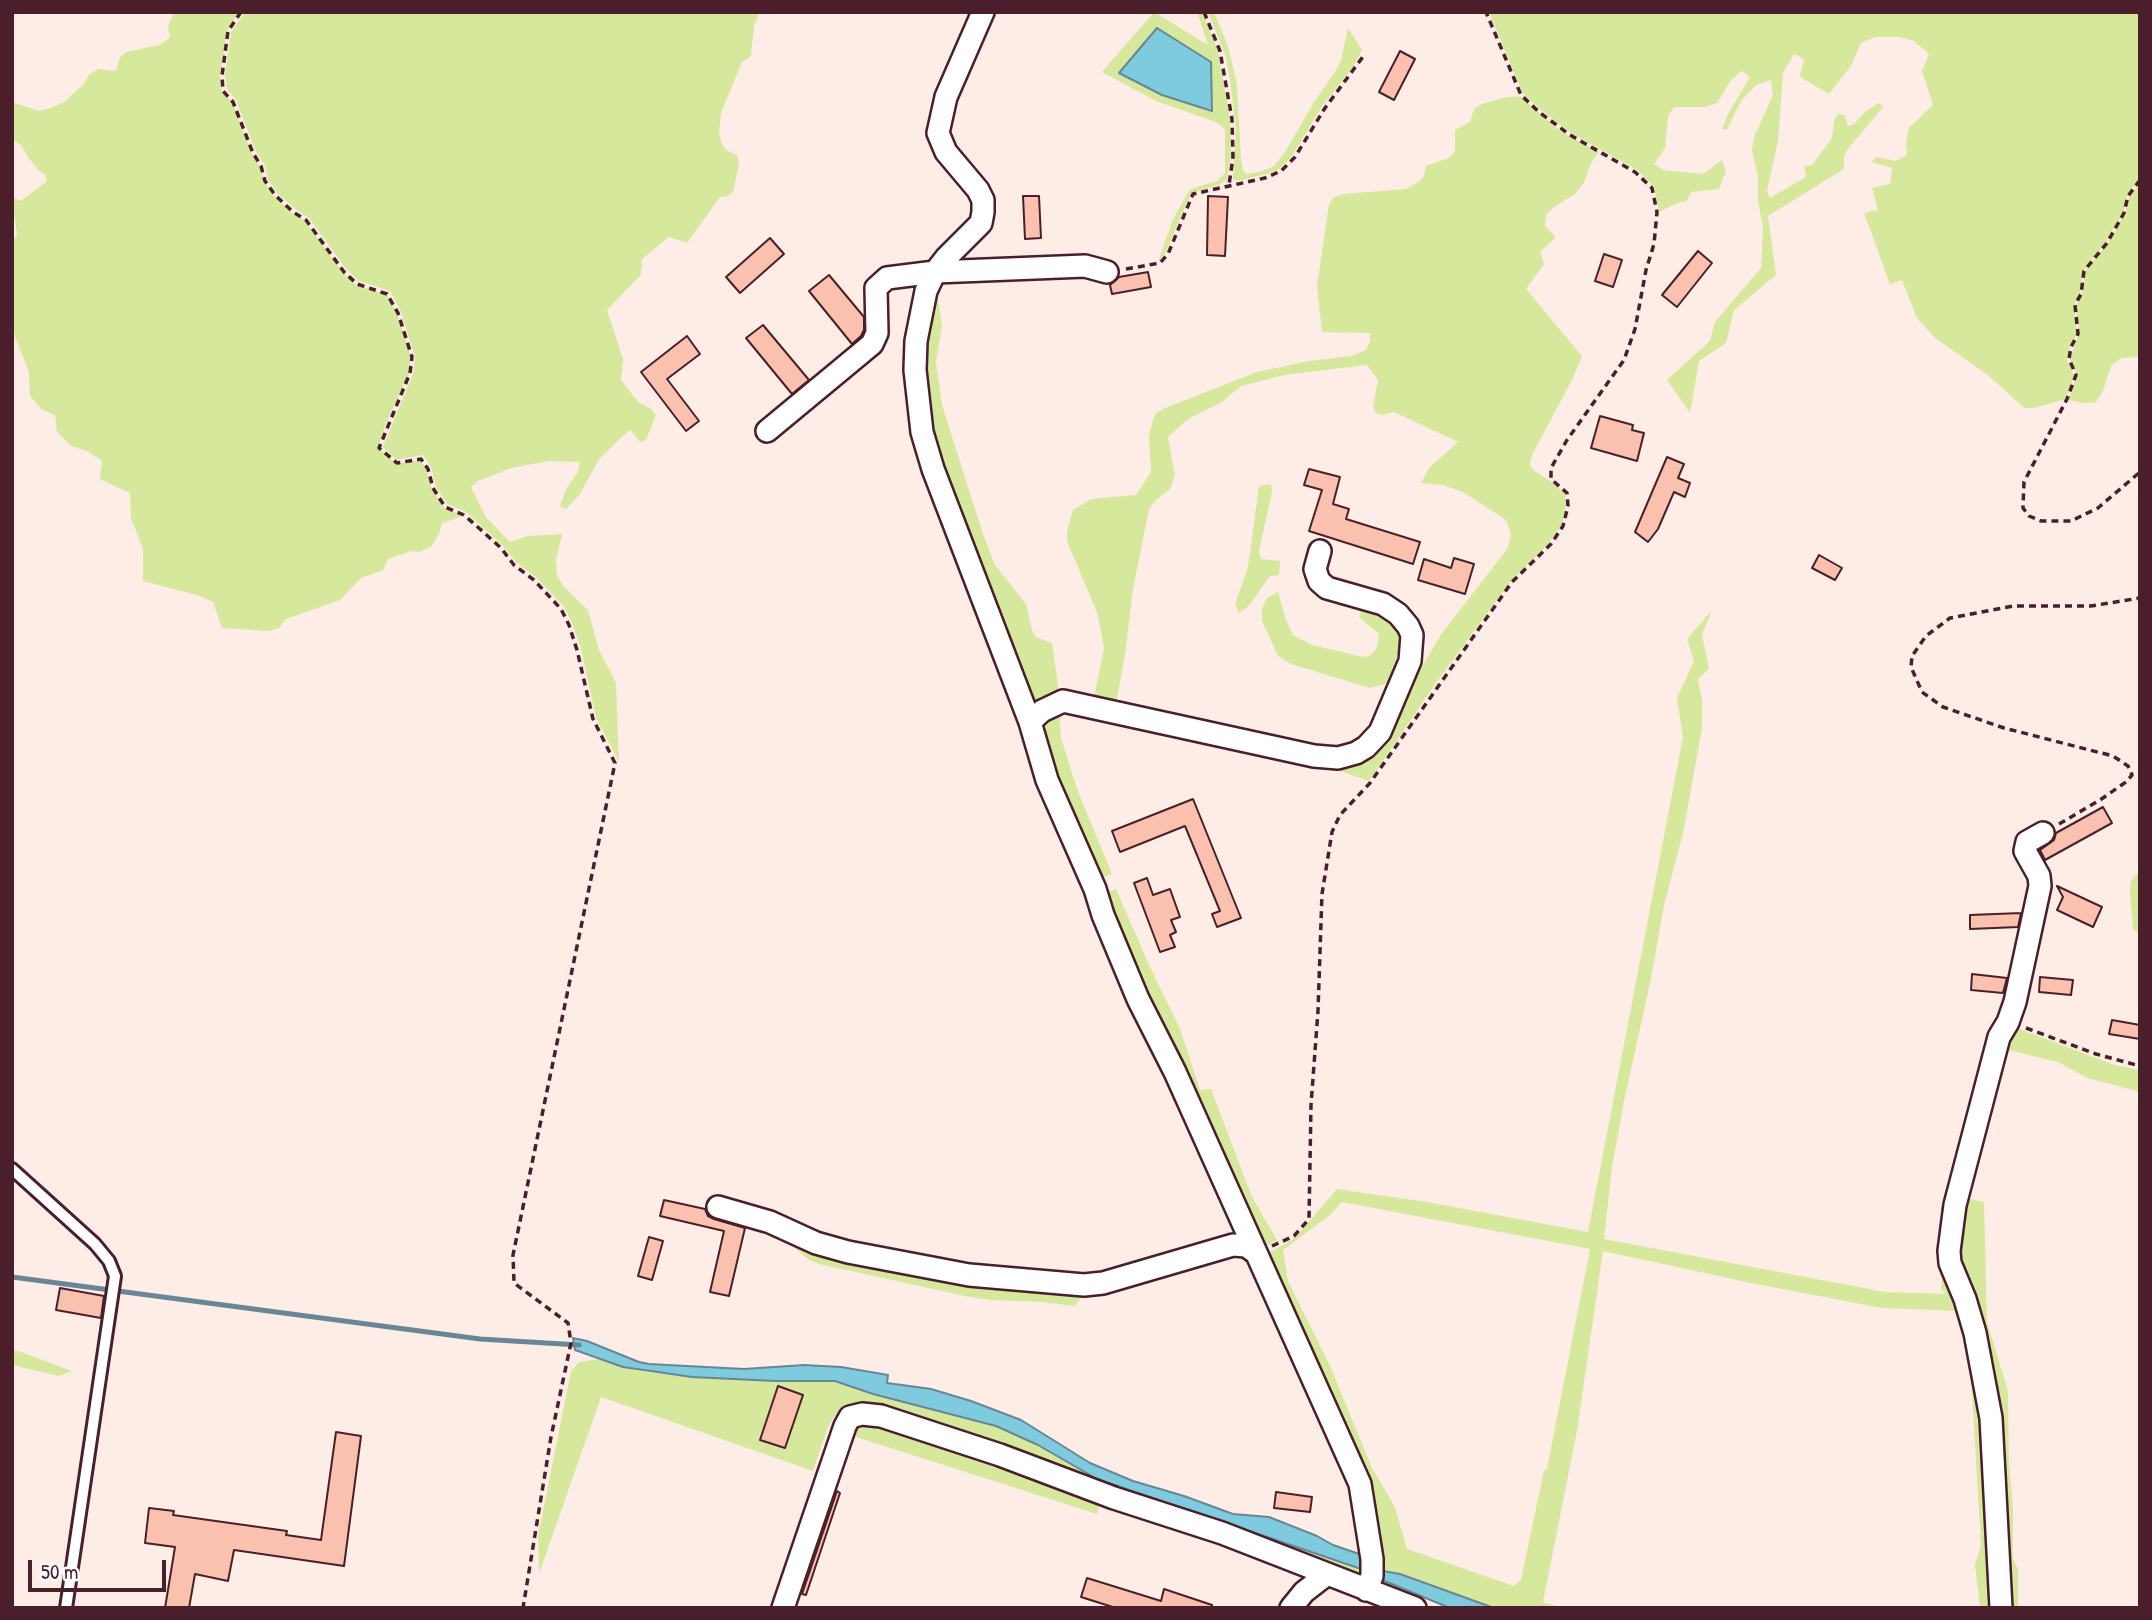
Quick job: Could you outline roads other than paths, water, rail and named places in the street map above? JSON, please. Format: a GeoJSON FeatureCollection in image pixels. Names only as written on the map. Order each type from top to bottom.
{"type":"FeatureCollection","features":[{"type":"Feature","properties":{"kind":"street"},"geometry":{"type":"LineString","coordinates":[[983,12],[946,97],[938,133],[946,152],[978,190],[983,201],[983,212],[981,223],[935,272],[926,291],[916,341],[915,370],[922,432],[937,481],[1030,722],[1046,780],[1095,889],[1138,999],[1175,1072],[1360,1484],[1370,1575]]}},
{"type":"Feature","properties":{"kind":"street"},"geometry":{"type":"LineString","coordinates":[[767,430],[873,344],[877,333],[876,288],[887,278],[935,272],[1085,266],[1107,272]]}},
{"type":"Feature","properties":{"kind":"street"},"geometry":{"type":"LineString","coordinates":[[1030,722],[1042,711],[1063,701],[1314,756],[1338,758],[1356,753],[1380,732],[1410,661],[1412,635],[1398,614],[1383,604],[1327,588],[1319,581],[1315,569],[1320,551]]}},
{"type":"Feature","properties":{"kind":"street"},"geometry":{"type":"LineString","coordinates":[[2001,1608],[1991,1418],[1975,1333],[1950,1263],[1949,1251],[1955,1205],[1999,1037],[2008,1022],[2040,886],[2039,876],[2025,851],[2028,842],[2043,833]]}},
{"type":"Feature","properties":{"kind":"street"},"geometry":{"type":"LineString","coordinates":[[718,1207],[770,1222],[817,1243],[848,1252],[969,1275],[1084,1284],[1103,1283],[1233,1245],[1245,1246],[1256,1253]]}},
{"type":"Feature","properties":{"kind":"street"},"geometry":{"type":"LineString","coordinates":[[783,1608],[845,1426],[850,1417],[862,1414],[880,1416],[1000,1455],[1114,1498],[1222,1534],[1326,1575],[1370,1575],[1415,1608]]}},
{"type":"Feature","properties":{"kind":"street"},"geometry":{"type":"LineString","coordinates":[[1291,1608],[1304,1592],[1326,1575]]}},
{"type":"Feature","properties":{"kind":"lane"},"geometry":{"type":"LineString","coordinates":[[12,1170],[96,1244],[109,1261],[115,1276],[66,1608]]}},
{"type":"Feature","properties":{"kind":"water"},"geometry":{"type":"Polygon","coordinates":[[[1157,28],[1211,62],[1212,111],[1162,95],[1119,73],[1157,28]]]}},
{"type":"Feature","properties":{"kind":"water"},"geometry":{"type":"Polygon","coordinates":[[[573,1338],[649,1364],[744,1369],[804,1365],[841,1367],[888,1375],[887,1383],[931,1389],[1021,1420],[1090,1463],[1133,1481],[1233,1514],[1269,1517],[1317,1536],[1333,1545],[1365,1556],[1367,1571],[1097,1479],[1038,1445],[996,1426],[873,1394],[835,1381],[692,1377],[623,1367],[575,1350],[573,1338]]]}},
{"type":"Feature","properties":{"kind":"water"},"geometry":{"type":"Polygon","coordinates":[[[1383,1571],[1400,1574],[1494,1608],[1450,1608],[1382,1580],[1383,1571]]]}},
{"type":"Feature","properties":{"kind":"waterway"},"geometry":{"type":"LineString","coordinates":[[12,1277],[480,1339],[579,1345]]}}]}
